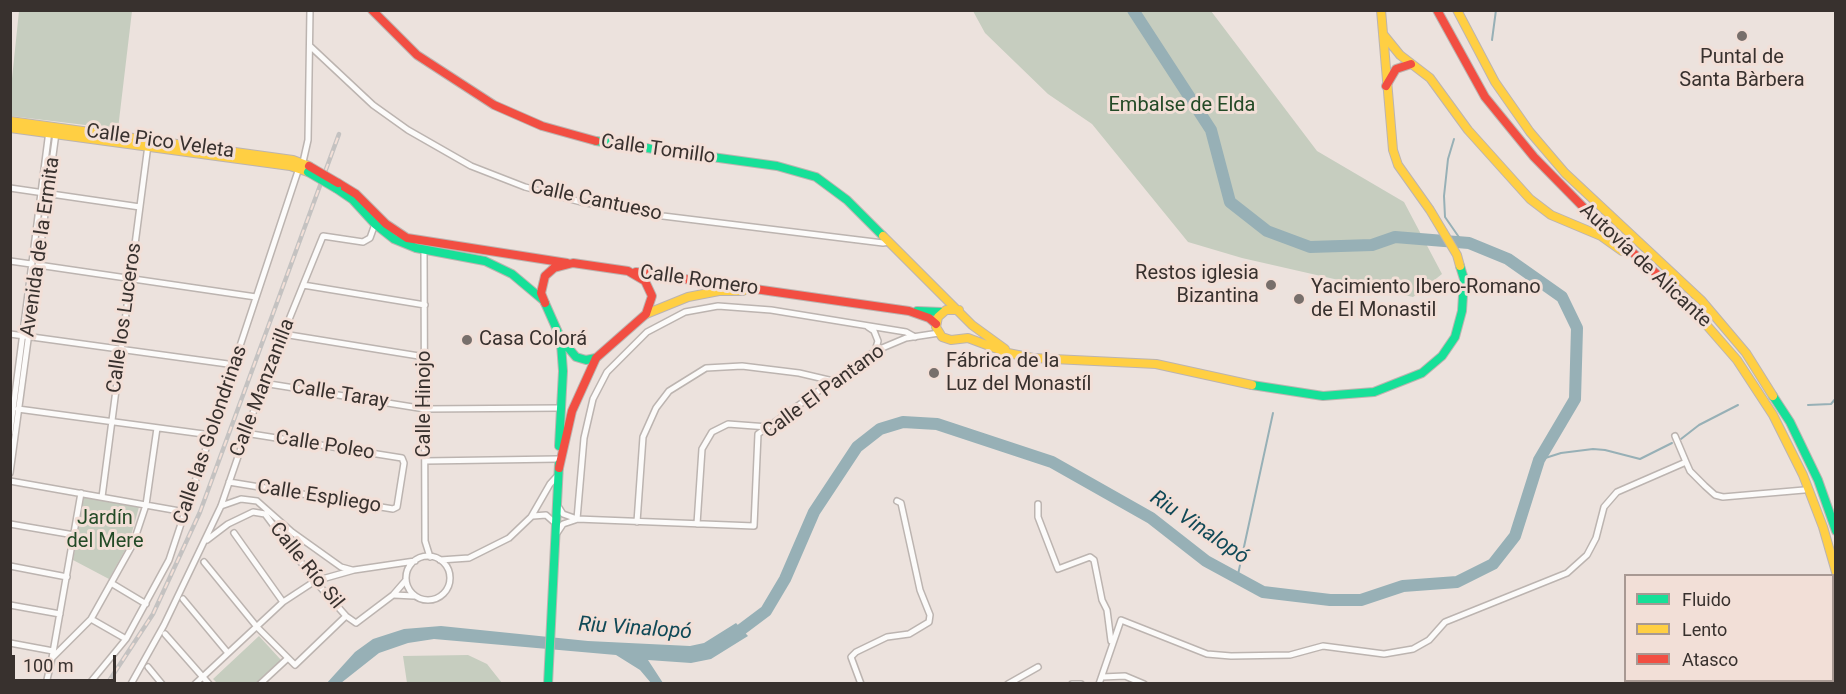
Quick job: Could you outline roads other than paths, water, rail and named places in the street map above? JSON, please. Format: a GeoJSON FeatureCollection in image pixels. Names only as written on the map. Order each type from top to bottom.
{"type":"FeatureCollection","features":[{"type":"Feature","properties":{"kind":"main road","name":"Calle Tomillo"},"geometry":{"type":"LineString","coordinates":[[372,10],[417,55],[494,105],[521,118],[611,145],[804,172],[838,192],[959,310]]}},
{"type":"Feature","properties":{"kind":"main road"},"geometry":{"type":"LineString","coordinates":[[1017,355],[994,341],[967,320],[959,310],[942,312],[936,324],[939,333],[951,340],[960,338],[1017,355],[1044,360],[1156,364],[1303,394],[1344,395],[1374,392],[1422,373],[1450,346],[1459,326],[1464,294],[1457,255],[1430,210],[1404,175],[1390,142],[1381,10]]}},
{"type":"Feature","properties":{"kind":"main road","name":"Autovía de Alicante"},"geometry":{"type":"LineString","coordinates":[[1437,10],[1468,70],[1506,124],[1560,185],[1701,317],[1737,360],[1773,415],[1803,475],[1823,527],[1836,572]]}},
{"type":"Feature","properties":{"kind":"main road","name":"Autovía de Alicante"},"geometry":{"type":"LineString","coordinates":[[1457,10],[1495,82],[1530,132],[1565,172],[1702,301],[1746,353],[1790,422],[1818,480],[1836,531]]}},
{"type":"Feature","properties":{"kind":"main road"},"geometry":{"type":"LineString","coordinates":[[1383,34],[1390,45],[1430,78],[1468,130],[1530,199],[1551,215],[1601,236],[1634,260],[1650,268]]}},
{"type":"Feature","properties":{"kind":"main road"},"geometry":{"type":"LineString","coordinates":[[1386,86],[1396,69],[1411,64]]}},
{"type":"Feature","properties":{"kind":"main road","name":"Calle Pico Veleta"},"geometry":{"type":"LineString","coordinates":[[10,121],[53,130],[305,167]]}},
{"type":"Feature","properties":{"kind":"main road","name":"Calle Pico Veleta"},"geometry":{"type":"LineString","coordinates":[[10,128],[53,130]]}},
{"type":"Feature","properties":{"kind":"main road"},"geometry":{"type":"LineString","coordinates":[[305,167],[356,194],[386,224],[407,238],[465,252],[504,269],[543,300]]}},
{"type":"Feature","properties":{"kind":"main road"},"geometry":{"type":"LineString","coordinates":[[338,186],[375,224],[394,239],[424,250],[573,263],[628,271],[645,281],[651,291],[652,301],[646,314],[596,358],[572,411],[559,471],[556,501],[548,684]]}},
{"type":"Feature","properties":{"kind":"main road"},"geometry":{"type":"LineString","coordinates":[[573,263],[554,268],[547,273],[542,286],[543,300],[561,339],[576,357],[586,360],[596,358]]}},
{"type":"Feature","properties":{"kind":"main road","name":"Calle Romero"},"geometry":{"type":"LineString","coordinates":[[628,271],[909,311],[942,312]]}},
{"type":"Feature","properties":{"kind":"main road","name":"Calle Tomillo"},"geometry":{"type":"LineString","coordinates":[[936,289],[942,312]]}},
{"type":"Feature","properties":{"kind":"main road","name":"Calle Romero"},"geometry":{"type":"LineString","coordinates":[[646,314],[666,305],[708,293],[770,292]]}},
{"type":"Feature","properties":{"kind":"main road","name":"Calle Romero"},"geometry":{"type":"LineString","coordinates":[[909,311],[929,318],[936,324]]}},
{"type":"Feature","properties":{"kind":"main road"},"geometry":{"type":"LineString","coordinates":[[960,338],[966,332],[967,320]]}},
{"type":"Feature","properties":{"kind":"main road"},"geometry":{"type":"LineString","coordinates":[[559,471],[563,371],[561,339]]}},
{"type":"Feature","properties":{"kind":"main road"},"geometry":{"type":"LineString","coordinates":[[1803,475],[1804,490],[1817,528],[1828,574]]}},
{"type":"Feature","properties":{"kind":"main road"},"geometry":{"type":"LineString","coordinates":[[1834,613],[1834,630]]}},
{"type":"Feature","properties":{"kind":"street","name":"Calle las Golondrinas"},"geometry":{"type":"LineString","coordinates":[[89,684],[126,639],[164,572],[256,297],[305,167],[308,140],[310,10]]}},
{"type":"Feature","properties":{"kind":"street","name":"Calle Cantueso"},"geometry":{"type":"LineString","coordinates":[[310,46],[373,105],[408,130],[471,166],[525,187],[581,202],[663,216],[889,242]]}},
{"type":"Feature","properties":{"kind":"street","name":"Avenida de la Ermita"},"geometry":{"type":"LineString","coordinates":[[26,336],[31,264],[53,130]]}},
{"type":"Feature","properties":{"kind":"street","name":"Avenida de la Ermita"},"geometry":{"type":"LineString","coordinates":[[10,433],[38,265],[48,194],[53,130]]}},
{"type":"Feature","properties":{"kind":"street","name":"Calle los Luceros"},"geometry":{"type":"LineString","coordinates":[[102,497],[148,144]]}},
{"type":"Feature","properties":{"kind":"street"},"geometry":{"type":"LineString","coordinates":[[10,188],[140,207]]}},
{"type":"Feature","properties":{"kind":"street","name":"Calle Manzanilla"},"geometry":{"type":"LineString","coordinates":[[130,684],[164,625],[221,506],[263,384],[322,236],[363,242],[370,238],[375,224]]}},
{"type":"Feature","properties":{"kind":"street","name":"Calle Hinojo"},"geometry":{"type":"LineString","coordinates":[[424,250],[425,541],[430,557]]}},
{"type":"Feature","properties":{"kind":"street"},"geometry":{"type":"LineString","coordinates":[[10,261],[31,264]]}},
{"type":"Feature","properties":{"kind":"street"},"geometry":{"type":"LineString","coordinates":[[38,265],[256,297]]}},
{"type":"Feature","properties":{"kind":"street"},"geometry":{"type":"LineString","coordinates":[[303,285],[425,305]]}},
{"type":"Feature","properties":{"kind":"street"},"geometry":{"type":"LineString","coordinates":[[577,519],[584,438],[593,399],[607,372],[647,332],[686,312],[718,306],[771,310],[906,332],[915,337]]}},
{"type":"Feature","properties":{"kind":"street"},"geometry":{"type":"LineString","coordinates":[[866,325],[874,331],[878,341],[875,351]]}},
{"type":"Feature","properties":{"kind":"street","name":"Calle El Pantano"},"geometry":{"type":"LineString","coordinates":[[697,524],[754,526],[758,434],[875,351],[896,341],[939,333]]}},
{"type":"Feature","properties":{"kind":"street"},"geometry":{"type":"LineString","coordinates":[[10,334],[235,365]]}},
{"type":"Feature","properties":{"kind":"street"},"geometry":{"type":"LineString","coordinates":[[283,334],[425,357]]}},
{"type":"Feature","properties":{"kind":"street"},"geometry":{"type":"LineString","coordinates":[[637,522],[643,437],[656,408],[669,391],[706,368],[742,366],[799,373],[833,381]]}},
{"type":"Feature","properties":{"kind":"street","name":"Calle Taray"},"geometry":{"type":"LineString","coordinates":[[263,384],[425,408],[560,408]]}},
{"type":"Feature","properties":{"kind":"street","name":"Avenida de la Ermita"},"geometry":{"type":"LineString","coordinates":[[10,473],[15,409]]}},
{"type":"Feature","properties":{"kind":"street"},"geometry":{"type":"LineString","coordinates":[[15,409],[211,435]]}},
{"type":"Feature","properties":{"kind":"street"},"geometry":{"type":"LineString","coordinates":[[556,501],[563,514],[577,519],[697,524],[702,449],[712,432],[728,424],[768,427]]}},
{"type":"Feature","properties":{"kind":"street"},"geometry":{"type":"LineString","coordinates":[[52,658],[91,619],[133,544],[146,505],[157,428]]}},
{"type":"Feature","properties":{"kind":"street","name":"Calle Poleo"},"geometry":{"type":"LineString","coordinates":[[245,433],[404,460]]}},
{"type":"Feature","properties":{"kind":"street"},"geometry":{"type":"LineString","coordinates":[[1675,436],[1690,471],[1715,495],[1723,497],[1804,490]]}},
{"type":"Feature","properties":{"kind":"street"},"geometry":{"type":"LineString","coordinates":[[425,461],[558,459]]}},
{"type":"Feature","properties":{"kind":"street","name":"Calle Espliego"},"geometry":{"type":"LineString","coordinates":[[229,482],[396,509],[404,460]]}},
{"type":"Feature","properties":{"kind":"street"},"geometry":{"type":"LineString","coordinates":[[1099,684],[1120,620],[1207,654],[1290,655],[1323,646],[1363,653],[1400,653],[1429,640],[1445,622],[1552,581],[1567,573],[1587,555],[1596,538],[1604,507],[1617,492],[1667,468],[1686,462]]}},
{"type":"Feature","properties":{"kind":"street"},"geometry":{"type":"LineString","coordinates":[[195,684],[283,602],[315,581],[354,570],[430,557],[440,560],[460,560],[480,554],[502,542],[531,517],[559,471]]}},
{"type":"Feature","properties":{"kind":"street"},"geometry":{"type":"LineString","coordinates":[[10,481],[185,512]]}},
{"type":"Feature","properties":{"kind":"street"},"geometry":{"type":"LineString","coordinates":[[46,684],[81,493]]}},
{"type":"Feature","properties":{"kind":"street"},"geometry":{"type":"LineString","coordinates":[[221,506],[241,499],[257,501],[284,526],[334,562],[354,570]]}},
{"type":"Feature","properties":{"kind":"street"},"geometry":{"type":"LineString","coordinates":[[861,684],[851,657],[856,652],[887,637],[909,634],[929,622],[930,615],[920,590],[901,503],[897,501]]}},
{"type":"Feature","properties":{"kind":"street"},"geometry":{"type":"LineString","coordinates":[[1038,504],[1038,517],[1058,569],[1090,557],[1094,560],[1102,600],[1107,610],[1111,643]]}},
{"type":"Feature","properties":{"kind":"street","name":"Calle Manzanilla"},"geometry":{"type":"LineString","coordinates":[[206,540],[228,524],[253,512],[267,516]]}},
{"type":"Feature","properties":{"kind":"street"},"geometry":{"type":"LineString","coordinates":[[531,517],[546,514],[556,524]]}},
{"type":"Feature","properties":{"kind":"street","name":"Calle Río Sil"},"geometry":{"type":"LineString","coordinates":[[267,516],[315,581],[346,616]]}},
{"type":"Feature","properties":{"kind":"street"},"geometry":{"type":"LineString","coordinates":[[555,536],[563,524],[577,519]]}},
{"type":"Feature","properties":{"kind":"street"},"geometry":{"type":"LineString","coordinates":[[10,524],[74,535]]}},
{"type":"Feature","properties":{"kind":"street"},"geometry":{"type":"LineString","coordinates":[[234,533],[283,602]]}},
{"type":"Feature","properties":{"kind":"street"},"geometry":{"type":"LineString","coordinates":[[393,596],[414,596],[427,600],[440,597],[449,582],[448,571],[440,560]]}},
{"type":"Feature","properties":{"kind":"street"},"geometry":{"type":"LineString","coordinates":[[448,571],[460,560]]}},
{"type":"Feature","properties":{"kind":"street"},"geometry":{"type":"LineString","coordinates":[[204,562],[257,627],[295,665],[346,616],[356,622],[393,596],[415,561]]}},
{"type":"Feature","properties":{"kind":"street"},"geometry":{"type":"LineString","coordinates":[[328,576],[333,571],[334,562]]}},
{"type":"Feature","properties":{"kind":"street"},"geometry":{"type":"LineString","coordinates":[[391,565],[400,569],[414,596]]}},
{"type":"Feature","properties":{"kind":"street"},"geometry":{"type":"LineString","coordinates":[[10,566],[67,577]]}},
{"type":"Feature","properties":{"kind":"street"},"geometry":{"type":"LineString","coordinates":[[111,583],[146,604]]}},
{"type":"Feature","properties":{"kind":"street"},"geometry":{"type":"LineString","coordinates":[[183,599],[228,653]]}},
{"type":"Feature","properties":{"kind":"street"},"geometry":{"type":"LineString","coordinates":[[10,605],[60,614]]}},
{"type":"Feature","properties":{"kind":"street"},"geometry":{"type":"LineString","coordinates":[[91,619],[126,639]]}},
{"type":"Feature","properties":{"kind":"street"},"geometry":{"type":"LineString","coordinates":[[165,634],[209,684]]}},
{"type":"Feature","properties":{"kind":"street"},"geometry":{"type":"LineString","coordinates":[[10,643],[53,651]]}},
{"type":"Feature","properties":{"kind":"street"},"geometry":{"type":"LineString","coordinates":[[260,684],[288,658]]}},
{"type":"Feature","properties":{"kind":"street"},"geometry":{"type":"LineString","coordinates":[[148,667],[162,684]]}},
{"type":"Feature","properties":{"kind":"street"},"geometry":{"type":"LineString","coordinates":[[1008,684],[1038,667]]}},
{"type":"Feature","properties":{"kind":"street"},"geometry":{"type":"LineString","coordinates":[[1102,677],[1125,676],[1144,684]]}},
{"type":"Feature","properties":{"kind":"street"},"geometry":{"type":"LineString","coordinates":[[1072,684],[1080,684]]}},
{"type":"Feature","properties":{"kind":"water"},"geometry":{"type":"Polygon","coordinates":[[[736,623],[748,636],[711,659],[691,663],[648,660],[663,683],[651,683],[640,670],[616,655],[434,639],[408,643],[379,653],[341,683],[326,684],[355,652],[373,639],[404,629],[441,626],[588,641],[690,646],[704,643],[736,623]]]}},
{"type":"Feature","properties":{"kind":"waterway","name":"Riu Vinalopó"},"geometry":{"type":"LineString","coordinates":[[730,638],[766,611],[785,579],[814,512],[857,447],[880,429],[903,422],[937,424],[1052,462],[1151,518],[1206,561],[1263,592],[1330,600],[1361,600],[1403,586],[1457,582],[1493,564],[1515,536],[1539,460],[1575,399],[1577,328],[1562,297],[1508,259],[1469,243],[1395,237],[1372,245],[1310,247],[1267,231],[1230,202],[1211,130],[1133,10]]}},
{"type":"Feature","properties":{"kind":"waterway"},"geometry":{"type":"LineString","coordinates":[[1492,40],[1496,10]]}},
{"type":"Feature","properties":{"kind":"waterway"},"geometry":{"type":"LineString","coordinates":[[1454,139],[1448,159],[1444,196],[1445,217],[1463,243]]}},
{"type":"Feature","properties":{"kind":"waterway"},"geometry":{"type":"LineString","coordinates":[[1808,405],[1831,404],[1836,398]]}},
{"type":"Feature","properties":{"kind":"waterway"},"geometry":{"type":"LineString","coordinates":[[1681,439],[1699,425],[1738,405]]}},
{"type":"Feature","properties":{"kind":"waterway"},"geometry":{"type":"LineString","coordinates":[[1237,579],[1273,413]]}},
{"type":"Feature","properties":{"kind":"waterway"},"geometry":{"type":"LineString","coordinates":[[1539,460],[1561,453],[1593,449],[1640,459],[1672,443]]}},
{"type":"Feature","properties":{"kind":"railway"},"geometry":{"type":"LineString","coordinates":[[107,684],[153,614],[200,512],[339,134]]}},
{"type":"Feature","properties":{"kind":"place","name":"Puntal de Santa Bàrbera"},"geometry":{"type":"Point","coordinates":[1742,36]}},
{"type":"Feature","properties":{"kind":"place","name":"Restos iglesia Bizantina"},"geometry":{"type":"Point","coordinates":[1271,285]}},
{"type":"Feature","properties":{"kind":"place","name":"Yacimiento Ibero-Romano de El Monastil"},"geometry":{"type":"Point","coordinates":[1299,299]}},
{"type":"Feature","properties":{"kind":"place","name":"Casa Colorá"},"geometry":{"type":"Point","coordinates":[467,340]}},
{"type":"Feature","properties":{"kind":"place","name":"Fábrica de la Luz del Monastíl"},"geometry":{"type":"Point","coordinates":[934,373]}},
{"type":"Feature","properties":{"kind":"park label","name":"Embalse de Elda"},"geometry":{"type":"Point","coordinates":[1182,106]}},
{"type":"Feature","properties":{"kind":"park label","name":"Jardín del Mere"},"geometry":{"type":"Point","coordinates":[105,530]}}]}
